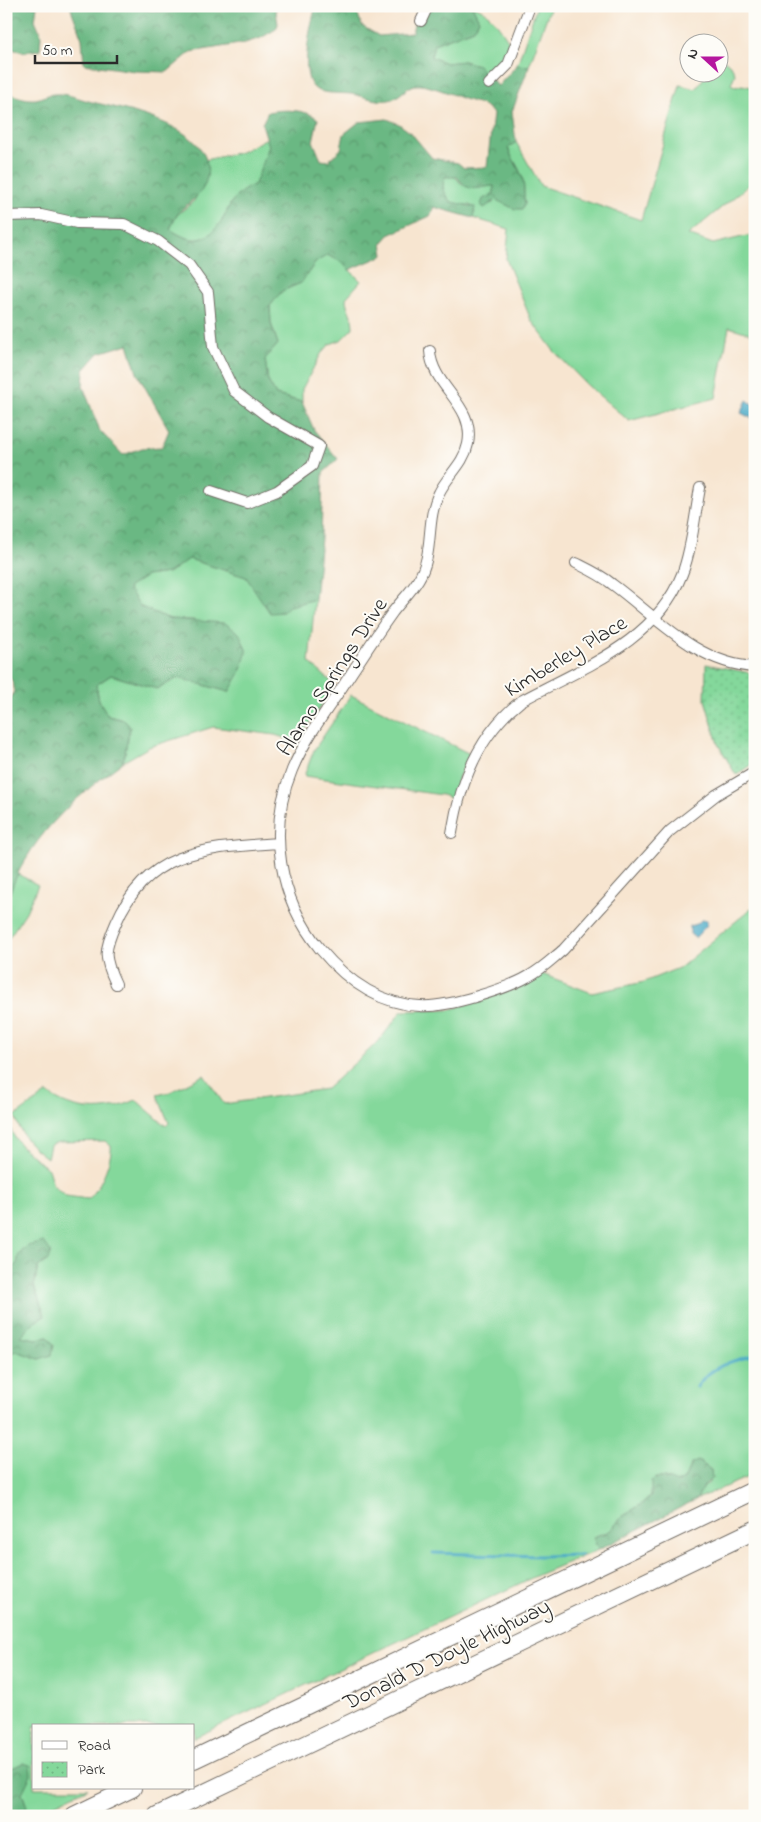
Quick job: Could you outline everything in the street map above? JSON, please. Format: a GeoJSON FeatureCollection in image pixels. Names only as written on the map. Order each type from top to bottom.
{"type":"FeatureCollection","features":[{"type":"Feature","properties":{"kind":"highway","name":"Donald D Doyle Highway"},"geometry":{"type":"LineString","coordinates":[[195,1759],[755,1490]]}},
{"type":"Feature","properties":{"kind":"highway","name":"Donald D Doyle Highway"},"geometry":{"type":"LineString","coordinates":[[157,1816],[755,1530]]}},
{"type":"Feature","properties":{"kind":"highway"},"geometry":{"type":"LineString","coordinates":[[74,1816],[128,1790]]}},
{"type":"Feature","properties":{"kind":"street"},"geometry":{"type":"LineString","coordinates":[[422,21],[428,6]]}},
{"type":"Feature","properties":{"kind":"street"},"geometry":{"type":"LineString","coordinates":[[490,84],[508,65],[530,6]]}},
{"type":"Feature","properties":{"kind":"street"},"geometry":{"type":"LineString","coordinates":[[6,216],[41,214],[77,223],[124,224],[158,241],[189,265],[208,292],[213,347],[234,391],[268,417],[319,446],[312,466],[277,491],[247,504],[211,491]]}},
{"type":"Feature","properties":{"kind":"street","name":"Alamo Springs Drive"},"geometry":{"type":"LineString","coordinates":[[430,351],[438,377],[465,414],[469,434],[468,447],[462,461],[438,495],[432,515],[428,557],[421,574],[394,610],[337,695],[292,769],[282,803],[278,843],[287,888],[294,910],[330,961],[356,984],[379,996],[404,1004],[434,1006],[451,1004],[520,981],[545,966],[563,950],[670,832],[716,795],[755,772]]}},
{"type":"Feature","properties":{"kind":"street","name":"Kimberley Place"},"geometry":{"type":"LineString","coordinates":[[452,833],[458,801],[469,768],[487,735],[509,710],[521,701],[624,646],[653,618],[677,586],[684,571],[700,488]]}},
{"type":"Feature","properties":{"kind":"street"},"geometry":{"type":"LineString","coordinates":[[576,563],[611,583],[653,618],[706,653],[733,663],[755,667]]}},
{"type":"Feature","properties":{"kind":"street"},"geometry":{"type":"LineString","coordinates":[[116,984],[106,962],[114,926],[129,898],[153,872],[181,856],[200,850],[278,843]]}},
{"type":"Feature","properties":{"kind":"green space"},"geometry":{"type":"Polygon","coordinates":[[[118,5],[147,10],[169,11],[183,6],[275,6],[278,24],[276,29],[261,38],[245,43],[191,52],[167,72],[135,71],[84,64],[82,39],[70,6],[118,5]]]}},
{"type":"Feature","properties":{"kind":"green space"},"geometry":{"type":"Polygon","coordinates":[[[6,6],[37,6],[35,20],[41,34],[40,50],[25,52],[6,48],[6,6]]]}},
{"type":"Feature","properties":{"kind":"green space"},"geometry":{"type":"Polygon","coordinates":[[[316,6],[355,6],[362,26],[379,36],[412,33],[419,6],[472,6],[479,20],[474,29],[434,44],[431,57],[446,63],[464,61],[478,65],[498,86],[517,65],[529,66],[512,112],[516,142],[508,148],[522,177],[525,204],[522,209],[515,209],[496,200],[484,208],[481,205],[483,199],[494,193],[494,186],[474,189],[466,186],[457,177],[444,177],[443,189],[451,202],[475,207],[473,218],[434,207],[430,216],[389,235],[382,243],[384,255],[349,270],[340,261],[327,255],[315,263],[301,283],[282,291],[270,306],[271,324],[278,344],[265,359],[268,381],[276,395],[302,402],[314,430],[338,459],[323,473],[321,538],[315,599],[289,606],[283,612],[270,613],[246,577],[189,559],[168,573],[146,576],[128,588],[141,607],[170,619],[225,623],[239,633],[247,651],[240,673],[229,692],[178,678],[157,689],[111,675],[96,685],[99,700],[108,716],[124,720],[130,727],[123,762],[69,806],[38,840],[15,880],[7,902],[6,707],[13,693],[14,686],[6,673],[6,92],[32,99],[52,94],[69,95],[145,116],[165,123],[183,133],[197,145],[206,159],[207,177],[202,190],[181,210],[170,229],[186,238],[200,239],[213,232],[236,197],[255,184],[269,146],[262,124],[268,112],[294,111],[308,113],[318,119],[313,141],[321,160],[328,161],[341,149],[344,134],[359,122],[387,119],[399,124],[411,133],[432,158],[458,163],[464,168],[487,167],[493,114],[482,105],[420,85],[412,86],[389,100],[375,100],[351,94],[329,93],[317,90],[311,84],[307,64],[309,37],[316,6]],[[128,344],[99,353],[84,370],[83,386],[100,431],[123,455],[142,448],[162,447],[169,430],[137,373],[128,344]]]}},
{"type":"Feature","properties":{"kind":"green space"},"geometry":{"type":"Polygon","coordinates":[[[472,6],[490,16],[511,45],[500,67],[490,78],[464,61],[446,63],[431,57],[434,44],[474,29],[479,20],[472,6]]]}},
{"type":"Feature","properties":{"kind":"green space"},"geometry":{"type":"Polygon","coordinates":[[[537,6],[551,6],[529,66],[517,65],[537,6]]]}},
{"type":"Feature","properties":{"kind":"green space"},"geometry":{"type":"Polygon","coordinates":[[[728,63],[735,74],[731,84],[736,87],[742,85],[755,88],[755,180],[688,235],[713,244],[755,234],[755,335],[729,327],[716,398],[629,421],[587,385],[554,351],[531,320],[506,259],[509,229],[473,218],[475,211],[470,205],[454,204],[448,198],[444,192],[443,181],[444,177],[453,176],[469,187],[494,186],[494,193],[488,197],[492,204],[496,199],[515,209],[525,204],[522,177],[508,148],[516,142],[541,186],[641,220],[680,85],[696,89],[701,82],[728,82],[728,63]]]}},
{"type":"Feature","properties":{"kind":"green space"},"geometry":{"type":"Polygon","coordinates":[[[267,138],[269,146],[255,185],[236,197],[213,232],[200,239],[194,239],[186,238],[170,229],[177,215],[194,201],[207,176],[205,160],[241,152],[267,138]]]}},
{"type":"Feature","properties":{"kind":"green space"},"geometry":{"type":"Polygon","coordinates":[[[327,255],[340,261],[361,281],[346,298],[353,328],[341,340],[330,344],[321,354],[302,389],[302,402],[276,395],[268,381],[265,359],[278,344],[271,323],[270,306],[282,291],[301,283],[315,263],[327,255]]]}},
{"type":"Feature","properties":{"kind":"green space"},"geometry":{"type":"Polygon","coordinates":[[[189,559],[246,577],[258,593],[289,606],[315,599],[309,662],[335,685],[297,742],[275,735],[213,727],[149,747],[123,762],[130,727],[124,720],[108,716],[99,700],[96,685],[111,675],[157,689],[178,678],[229,692],[194,620],[170,619],[141,607],[127,588],[146,576],[168,573],[189,559]]]}},
{"type":"Feature","properties":{"kind":"green space"},"geometry":{"type":"Polygon","coordinates":[[[706,664],[755,674],[755,762],[736,775],[718,744],[705,700],[706,664]]]}},
{"type":"Feature","properties":{"kind":"green space"},"geometry":{"type":"Polygon","coordinates":[[[351,695],[470,754],[459,776],[453,799],[442,795],[304,776],[314,750],[351,695]]]}},
{"type":"Feature","properties":{"kind":"green space"},"geometry":{"type":"Polygon","coordinates":[[[16,873],[38,885],[26,912],[6,942],[6,902],[16,873]]]}},
{"type":"Feature","properties":{"kind":"green space"},"geometry":{"type":"Polygon","coordinates":[[[755,903],[755,1474],[697,1499],[702,1488],[709,1483],[711,1470],[698,1461],[691,1464],[685,1478],[676,1483],[665,1478],[655,1478],[651,1495],[646,1501],[622,1517],[610,1531],[593,1537],[598,1550],[538,1575],[195,1738],[195,1724],[32,1724],[32,1790],[84,1790],[30,1816],[6,1816],[6,1813],[25,1811],[27,1807],[22,1793],[23,1763],[6,1771],[6,1355],[16,1350],[40,1359],[48,1337],[36,1339],[20,1336],[33,1323],[45,1316],[34,1286],[38,1267],[48,1260],[17,1264],[6,1273],[6,1120],[22,1147],[48,1169],[53,1185],[66,1196],[88,1199],[96,1190],[104,1175],[110,1158],[111,1146],[105,1141],[58,1142],[50,1145],[47,1158],[36,1149],[23,1135],[15,1116],[47,1093],[57,1100],[79,1108],[90,1109],[113,1108],[136,1100],[166,1126],[169,1123],[157,1095],[170,1092],[204,1075],[224,1104],[326,1089],[378,1042],[402,1011],[449,1010],[520,987],[542,974],[592,993],[644,982],[681,967],[753,907],[755,903]]]}},
{"type":"Feature","properties":{"kind":"green space"},"geometry":{"type":"Polygon","coordinates":[[[44,1242],[51,1252],[48,1260],[38,1267],[34,1286],[45,1316],[33,1323],[21,1336],[36,1339],[48,1337],[54,1345],[52,1355],[39,1359],[16,1351],[6,1355],[6,1273],[17,1264],[19,1254],[28,1246],[44,1242]]]}},
{"type":"Feature","properties":{"kind":"green space"},"geometry":{"type":"Polygon","coordinates":[[[698,1461],[711,1470],[712,1478],[702,1488],[697,1499],[598,1550],[593,1537],[610,1531],[622,1517],[646,1501],[651,1495],[651,1481],[660,1478],[677,1483],[685,1478],[691,1464],[698,1461]]]}},
{"type":"Feature","properties":{"kind":"green space"},"geometry":{"type":"Polygon","coordinates":[[[23,1763],[30,1765],[31,1775],[22,1793],[27,1807],[25,1811],[6,1813],[6,1771],[23,1763]]]}},
{"type":"Feature","properties":{"kind":"water"},"geometry":{"type":"Polygon","coordinates":[[[747,400],[755,406],[755,420],[741,413],[747,400]]]}},
{"type":"Feature","properties":{"kind":"water"},"geometry":{"type":"Polygon","coordinates":[[[701,920],[707,920],[707,925],[695,938],[690,934],[690,926],[697,924],[701,920]]]}},
{"type":"Feature","properties":{"kind":"waterway"},"geometry":{"type":"LineString","coordinates":[[697,1387],[708,1374],[722,1365],[755,1355]]}},
{"type":"Feature","properties":{"kind":"waterway"},"geometry":{"type":"LineString","coordinates":[[433,1553],[541,1556],[581,1555]]}}]}
